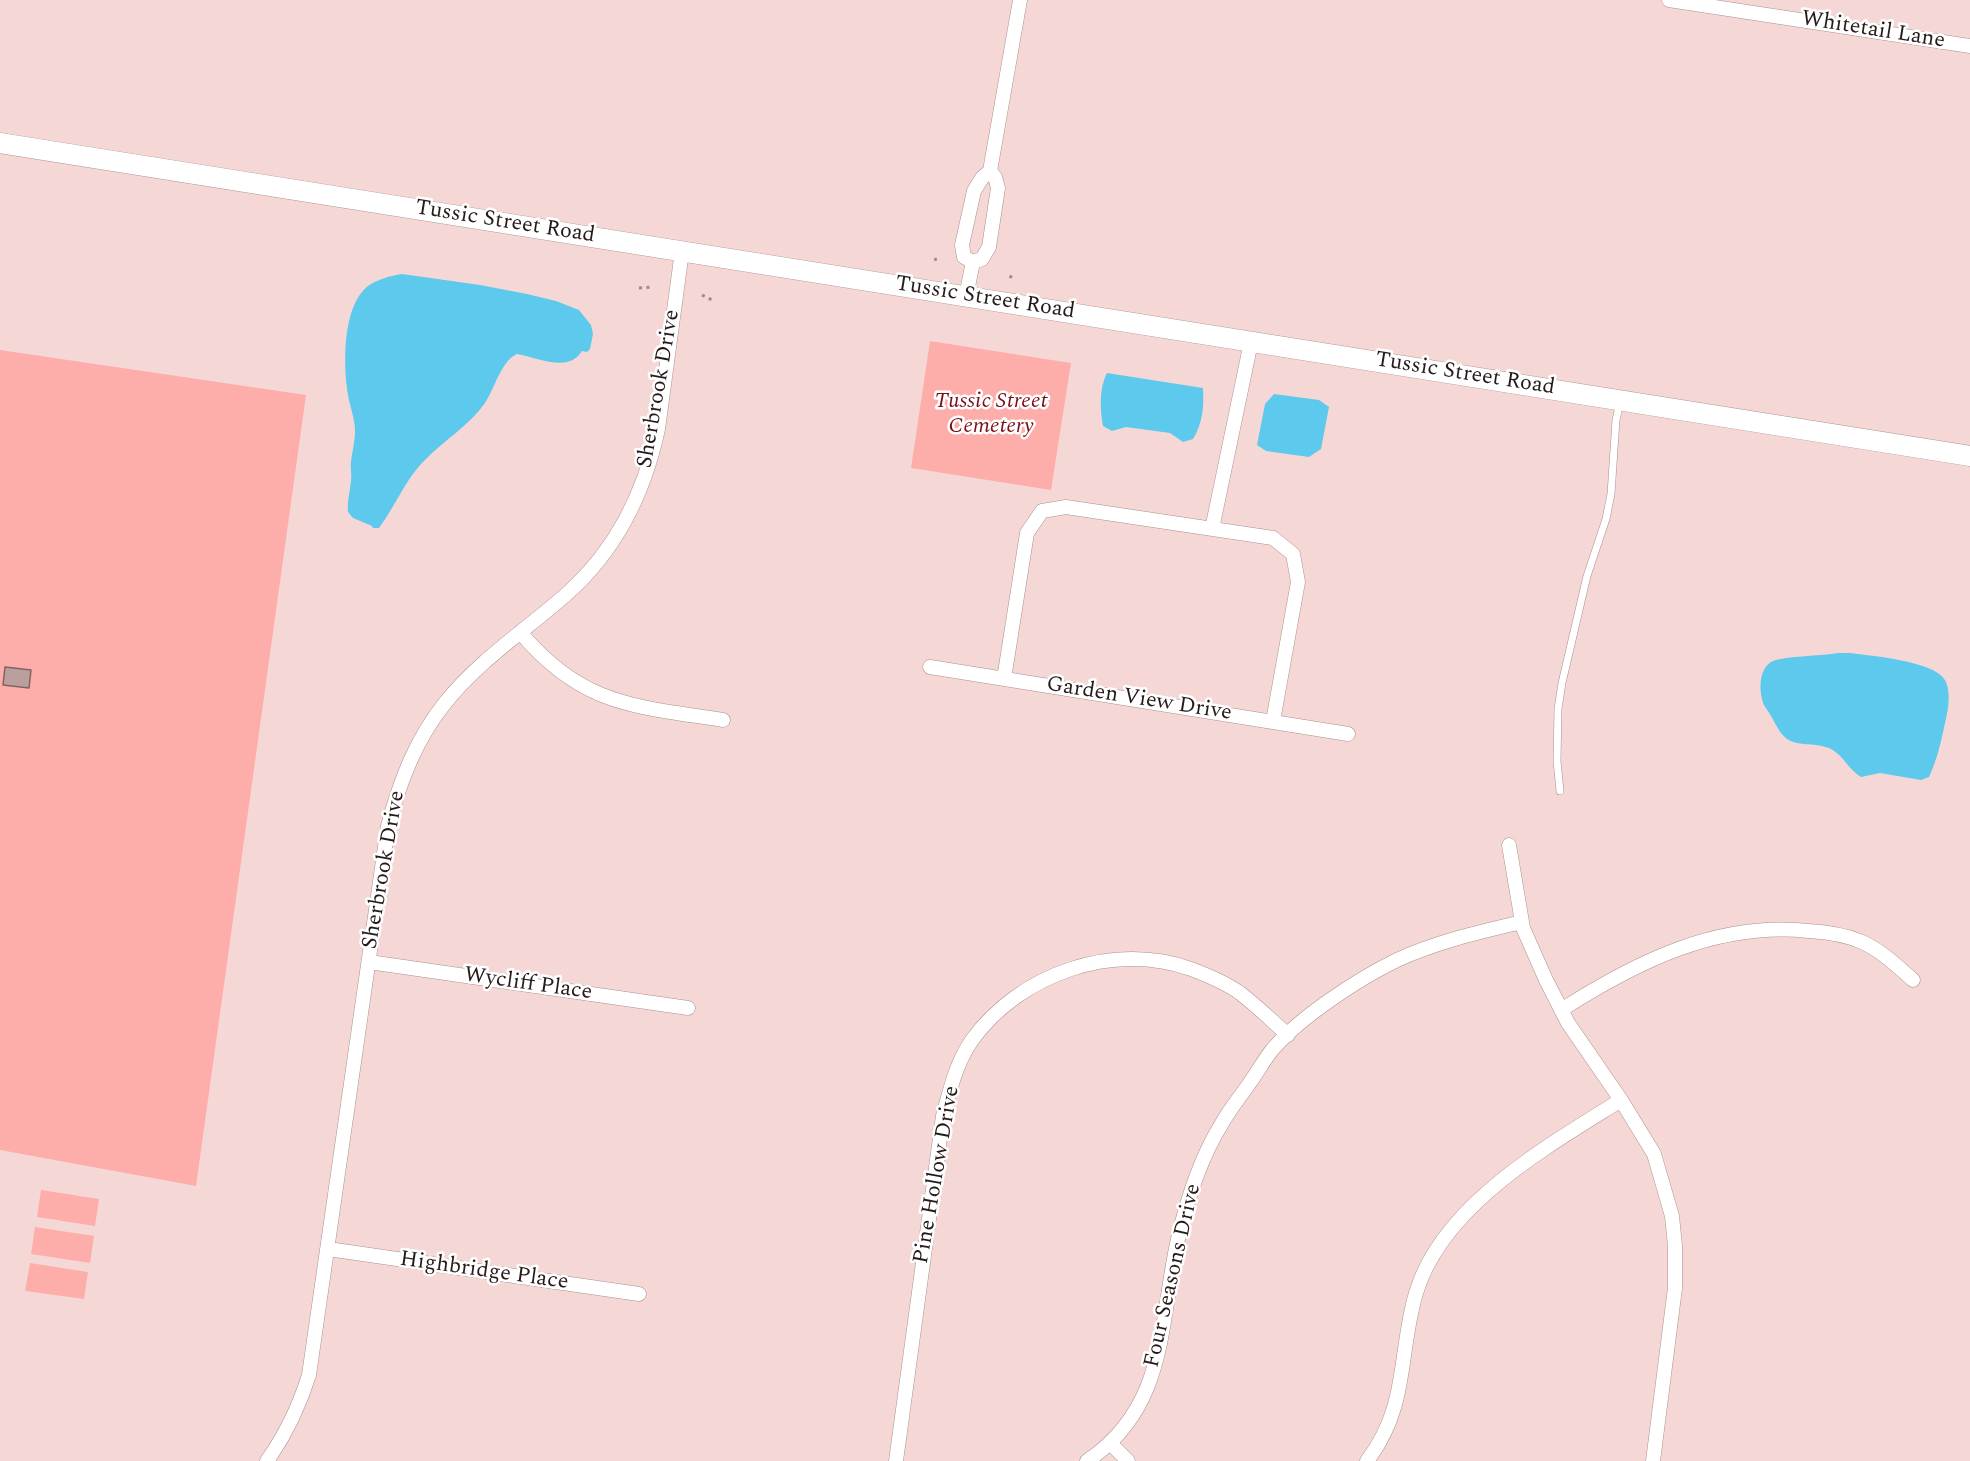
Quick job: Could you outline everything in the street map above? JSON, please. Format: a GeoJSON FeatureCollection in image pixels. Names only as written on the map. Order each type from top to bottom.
{"type":"FeatureCollection","features":[{"type":"Feature","properties":{"kind":"main road","name":"Tussic Street Road"},"geometry":{"type":"LineString","coordinates":[[0,142],[1970,456]]}},
{"type":"Feature","properties":{"kind":"street"},"geometry":{"type":"LineString","coordinates":[[973,262],[964,256],[962,245],[974,191],[982,178],[990,171],[1020,0]]}},
{"type":"Feature","properties":{"kind":"street","name":"Whitetail Lane"},"geometry":{"type":"LineString","coordinates":[[1669,0],[1970,46]]}},
{"type":"Feature","properties":{"kind":"street"},"geometry":{"type":"LineString","coordinates":[[973,262],[982,259],[989,247],[998,188],[995,177],[990,171]]}},
{"type":"Feature","properties":{"kind":"street","name":"Sherbrook Drive"},"geometry":{"type":"LineString","coordinates":[[267,1461],[285,1436],[300,1405],[309,1376],[388,826],[397,792],[421,737],[463,681],[571,590],[592,568],[628,515],[643,483],[658,429],[682,251]]}},
{"type":"Feature","properties":{"kind":"street"},"geometry":{"type":"LineString","coordinates":[[966,296],[973,262]]}},
{"type":"Feature","properties":{"kind":"street"},"geometry":{"type":"LineString","coordinates":[[1212,529],[1251,342]]}},
{"type":"Feature","properties":{"kind":"street"},"geometry":{"type":"LineString","coordinates":[[1004,679],[1026,533],[1042,511],[1066,507],[1273,538],[1293,554],[1298,582],[1273,721]]}},
{"type":"Feature","properties":{"kind":"street"},"geometry":{"type":"LineString","coordinates":[[520,632],[538,653],[559,671],[582,687],[607,698],[634,706],[723,720]]}},
{"type":"Feature","properties":{"kind":"street","name":"Garden View Drive"},"geometry":{"type":"LineString","coordinates":[[930,667],[1348,734]]}},
{"type":"Feature","properties":{"kind":"street"},"geometry":{"type":"LineString","coordinates":[[1509,845],[1523,928],[1568,1023],[1654,1154],[1672,1216],[1676,1288],[1653,1461]]}},
{"type":"Feature","properties":{"kind":"street","name":"Four Seasons Drive"},"geometry":{"type":"LineString","coordinates":[[1087,1461],[1117,1437],[1148,1388],[1163,1329],[1178,1239],[1193,1184],[1220,1126],[1272,1050],[1327,1003],[1369,975],[1398,960],[1438,944],[1522,922]]}},
{"type":"Feature","properties":{"kind":"street"},"geometry":{"type":"LineString","coordinates":[[1561,1010],[1591,991],[1661,954],[1689,944],[1746,932],[1793,929],[1826,932],[1861,941],[1882,952],[1913,980]]}},
{"type":"Feature","properties":{"kind":"street","name":"Pine Hollow Drive"},"geometry":{"type":"LineString","coordinates":[[896,1461],[943,1116],[961,1060],[972,1041],[990,1019],[1034,985],[1056,975],[1081,966],[1138,959],[1164,962],[1190,969],[1219,981],[1239,992],[1288,1035]]}},
{"type":"Feature","properties":{"kind":"street","name":"Wycliff Place"},"geometry":{"type":"LineString","coordinates":[[369,962],[688,1008]]}},
{"type":"Feature","properties":{"kind":"street"},"geometry":{"type":"LineString","coordinates":[[1367,1461],[1392,1419],[1398,1399],[1416,1292],[1426,1268],[1442,1241],[1458,1220],[1501,1181],[1558,1139],[1620,1100]]}},
{"type":"Feature","properties":{"kind":"street","name":"Highbridge Place"},"geometry":{"type":"LineString","coordinates":[[328,1249],[639,1294]]}},
{"type":"Feature","properties":{"kind":"street"},"geometry":{"type":"LineString","coordinates":[[1110,1443],[1128,1461]]}},
{"type":"Feature","properties":{"kind":"lane"},"geometry":{"type":"LineString","coordinates":[[1560,791],[1557,761],[1558,709],[1562,682],[1587,576],[1608,511],[1616,420],[1620,400]]}},
{"type":"Feature","properties":{"kind":"path"},"geometry":{"type":"LineString","coordinates":[[935,258],[937,264]]}},
{"type":"Feature","properties":{"kind":"path"},"geometry":{"type":"LineString","coordinates":[[1010,278],[1013,273]]}},
{"type":"Feature","properties":{"kind":"path"},"geometry":{"type":"LineString","coordinates":[[639,288],[652,286]]}},
{"type":"Feature","properties":{"kind":"path"},"geometry":{"type":"LineString","coordinates":[[702,296],[712,300]]}},
{"type":"Feature","properties":{"kind":"green space","name":"Tussic Street Cemetery"},"geometry":{"type":"Polygon","coordinates":[[[930,341],[1071,363],[1051,490],[911,468],[930,341]]]}},
{"type":"Feature","properties":{"kind":"green space"},"geometry":{"type":"Polygon","coordinates":[[[0,350],[306,395],[196,1186],[0,1150],[0,350]]]}},
{"type":"Feature","properties":{"kind":"green space"},"geometry":{"type":"Polygon","coordinates":[[[41,1190],[99,1199],[95,1226],[37,1217],[41,1190]]]}},
{"type":"Feature","properties":{"kind":"green space"},"geometry":{"type":"Polygon","coordinates":[[[35,1227],[94,1236],[90,1263],[31,1254],[35,1227]]]}},
{"type":"Feature","properties":{"kind":"green space"},"geometry":{"type":"Polygon","coordinates":[[[30,1263],[88,1272],[84,1299],[25,1291],[30,1263]]]}},
{"type":"Feature","properties":{"kind":"water"},"geometry":{"type":"Polygon","coordinates":[[[402,274],[480,285],[556,301],[579,310],[591,325],[593,334],[590,349],[587,352],[582,351],[576,358],[569,361],[561,363],[543,361],[517,354],[511,358],[502,369],[489,397],[479,411],[418,467],[379,528],[373,528],[353,518],[348,512],[355,431],[346,383],[346,337],[353,307],[359,295],[376,281],[402,274]]]}},
{"type":"Feature","properties":{"kind":"water"},"geometry":{"type":"Polygon","coordinates":[[[1107,373],[1203,388],[1202,414],[1193,439],[1183,442],[1170,433],[1126,427],[1112,431],[1103,426],[1101,399],[1107,373]]]}},
{"type":"Feature","properties":{"kind":"water"},"geometry":{"type":"Polygon","coordinates":[[[1274,394],[1319,400],[1329,407],[1321,449],[1309,457],[1266,451],[1257,445],[1265,404],[1274,394]]]}},
{"type":"Feature","properties":{"kind":"water"},"geometry":{"type":"Polygon","coordinates":[[[1838,653],[1918,664],[1931,669],[1946,682],[1949,697],[1947,713],[1939,751],[1929,777],[1921,780],[1880,773],[1861,777],[1831,749],[1792,741],[1780,731],[1764,705],[1761,694],[1764,670],[1771,662],[1784,658],[1838,653]]]}},
{"type":"Feature","properties":{"kind":"building"},"geometry":{"type":"Polygon","coordinates":[[[5,667],[31,670],[29,688],[3,685],[5,667]]]}}]}
